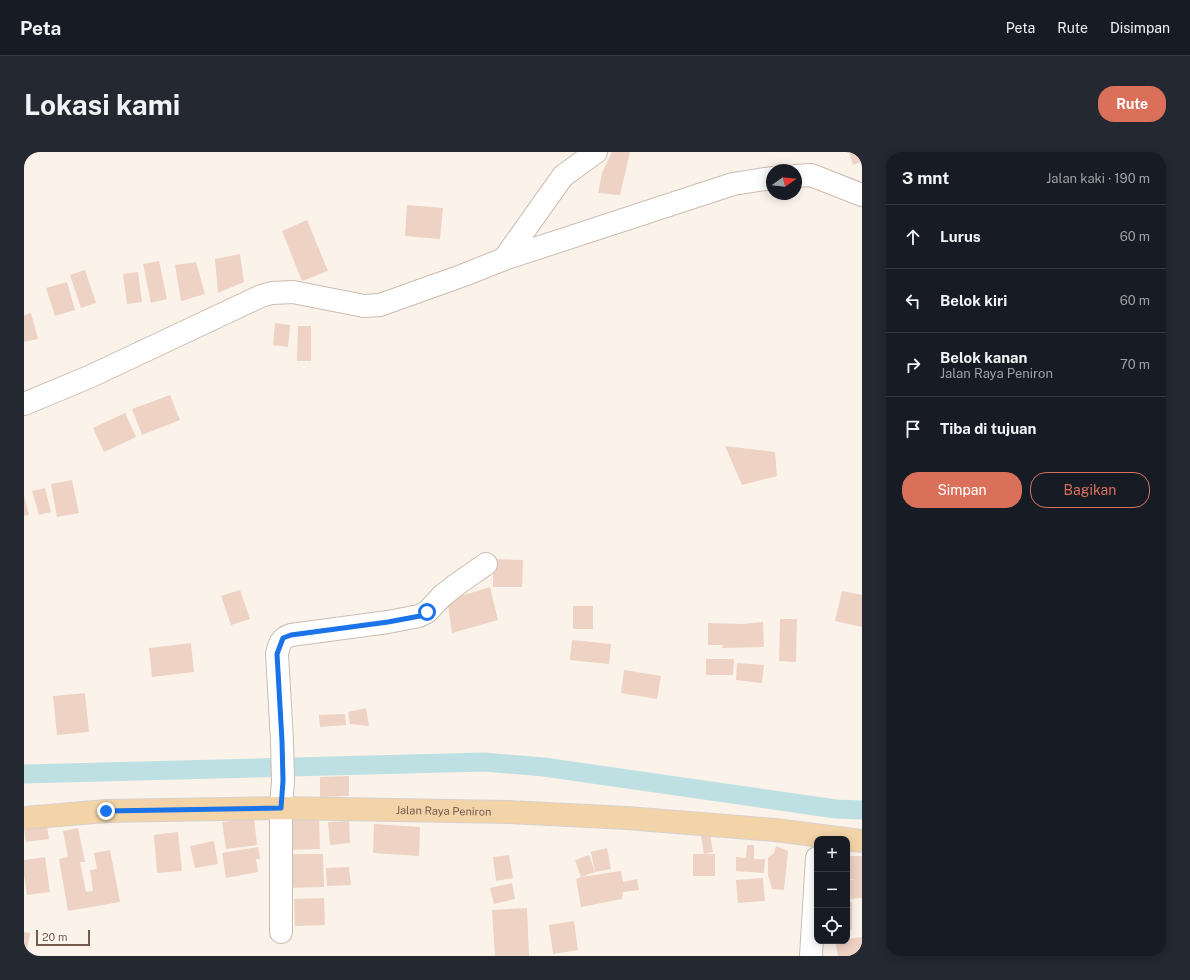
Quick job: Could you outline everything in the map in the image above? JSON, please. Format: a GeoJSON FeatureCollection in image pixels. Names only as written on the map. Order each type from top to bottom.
{"type":"FeatureCollection","features":[{"type":"Feature","properties":{"kind":"main road","name":"Jalan Raya Peniron"},"geometry":{"type":"LineString","coordinates":[[24,818],[106,811],[281,808],[508,812],[619,817],[775,830],[814,836]]}},
{"type":"Feature","properties":{"kind":"main road","name":"Jalan Raya Peniron"},"geometry":{"type":"LineString","coordinates":[[850,840],[862,841]]}},
{"type":"Feature","properties":{"kind":"street"},"geometry":{"type":"LineString","coordinates":[[504,259],[563,176],[596,152]]}},
{"type":"Feature","properties":{"kind":"street"},"geometry":{"type":"LineString","coordinates":[[802,176],[811,175],[862,195]]}},
{"type":"Feature","properties":{"kind":"street"},"geometry":{"type":"LineString","coordinates":[[24,404],[89,377],[261,296],[293,292],[364,306],[376,306],[582,232],[733,184],[766,179]]}},
{"type":"Feature","properties":{"kind":"street"},"geometry":{"type":"LineString","coordinates":[[281,932],[281,808],[283,781],[277,654],[283,638],[291,635],[420,616],[427,612],[442,596],[486,564]]}},
{"type":"Feature","properties":{"kind":"street"},"geometry":{"type":"LineString","coordinates":[[810,956],[816,872]]}},
{"type":"Feature","properties":{"kind":"building"},"geometry":{"type":"Polygon","coordinates":[[[612,152],[630,152],[620,195],[598,193],[602,173],[612,152]]]}},
{"type":"Feature","properties":{"kind":"building"},"geometry":{"type":"Polygon","coordinates":[[[849,152],[862,152],[862,161],[853,165],[849,152]]]}},
{"type":"Feature","properties":{"kind":"building"},"geometry":{"type":"Polygon","coordinates":[[[407,205],[443,208],[440,239],[405,236],[407,205]]]}},
{"type":"Feature","properties":{"kind":"building"},"geometry":{"type":"Polygon","coordinates":[[[307,220],[328,271],[302,281],[282,231],[307,220]]]}},
{"type":"Feature","properties":{"kind":"building"},"geometry":{"type":"Polygon","coordinates":[[[240,254],[244,282],[218,293],[215,259],[240,254]]]}},
{"type":"Feature","properties":{"kind":"building"},"geometry":{"type":"Polygon","coordinates":[[[159,261],[167,299],[151,303],[143,264],[159,261]]]}},
{"type":"Feature","properties":{"kind":"building"},"geometry":{"type":"Polygon","coordinates":[[[196,262],[205,294],[181,301],[175,265],[196,262]]]}},
{"type":"Feature","properties":{"kind":"building"},"geometry":{"type":"Polygon","coordinates":[[[85,270],[96,303],[81,308],[70,275],[85,270]]]}},
{"type":"Feature","properties":{"kind":"building"},"geometry":{"type":"Polygon","coordinates":[[[138,272],[142,302],[127,304],[123,274],[138,272]]]}},
{"type":"Feature","properties":{"kind":"building"},"geometry":{"type":"Polygon","coordinates":[[[67,282],[75,310],[55,316],[46,288],[67,282]]]}},
{"type":"Feature","properties":{"kind":"building"},"geometry":{"type":"Polygon","coordinates":[[[31,313],[38,339],[24,342],[24,315],[31,313]]]}},
{"type":"Feature","properties":{"kind":"building"},"geometry":{"type":"Polygon","coordinates":[[[275,323],[290,325],[288,347],[273,345],[275,323]]]}},
{"type":"Feature","properties":{"kind":"building"},"geometry":{"type":"Polygon","coordinates":[[[298,326],[311,326],[311,361],[297,361],[298,326]]]}},
{"type":"Feature","properties":{"kind":"building"},"geometry":{"type":"Polygon","coordinates":[[[170,395],[180,420],[142,435],[132,409],[170,395]]]}},
{"type":"Feature","properties":{"kind":"building"},"geometry":{"type":"Polygon","coordinates":[[[125,413],[136,437],[104,452],[93,428],[125,413]]]}},
{"type":"Feature","properties":{"kind":"building"},"geometry":{"type":"Polygon","coordinates":[[[725,446],[775,452],[777,476],[742,485],[725,446]]]}},
{"type":"Feature","properties":{"kind":"building"},"geometry":{"type":"Polygon","coordinates":[[[72,480],[79,513],[57,517],[51,484],[72,480]]]}},
{"type":"Feature","properties":{"kind":"building"},"geometry":{"type":"Polygon","coordinates":[[[45,488],[51,512],[39,515],[32,491],[45,488]]]}},
{"type":"Feature","properties":{"kind":"building"},"geometry":{"type":"Polygon","coordinates":[[[24,495],[29,515],[24,516],[24,495]]]}},
{"type":"Feature","properties":{"kind":"building"},"geometry":{"type":"Polygon","coordinates":[[[493,559],[523,560],[522,587],[493,587],[493,559]]]}},
{"type":"Feature","properties":{"kind":"building"},"geometry":{"type":"Polygon","coordinates":[[[490,587],[498,620],[452,633],[448,606],[461,596],[490,587]]]}},
{"type":"Feature","properties":{"kind":"building"},"geometry":{"type":"Polygon","coordinates":[[[240,590],[250,619],[231,625],[221,596],[240,590]]]}},
{"type":"Feature","properties":{"kind":"building"},"geometry":{"type":"Polygon","coordinates":[[[842,591],[862,595],[862,627],[835,621],[842,591]]]}},
{"type":"Feature","properties":{"kind":"building"},"geometry":{"type":"Polygon","coordinates":[[[573,606],[593,606],[593,629],[573,629],[573,606]]]}},
{"type":"Feature","properties":{"kind":"building"},"geometry":{"type":"Polygon","coordinates":[[[780,619],[797,619],[796,662],[779,661],[780,619]]]}},
{"type":"Feature","properties":{"kind":"building"},"geometry":{"type":"Polygon","coordinates":[[[763,622],[764,647],[722,648],[723,645],[708,645],[708,623],[743,624],[763,622]]]}},
{"type":"Feature","properties":{"kind":"building"},"geometry":{"type":"Polygon","coordinates":[[[572,640],[611,644],[609,664],[570,660],[572,640]]]}},
{"type":"Feature","properties":{"kind":"building"},"geometry":{"type":"Polygon","coordinates":[[[191,643],[194,672],[152,677],[149,648],[191,643]]]}},
{"type":"Feature","properties":{"kind":"building"},"geometry":{"type":"Polygon","coordinates":[[[706,659],[734,659],[733,675],[706,675],[706,659]]]}},
{"type":"Feature","properties":{"kind":"building"},"geometry":{"type":"Polygon","coordinates":[[[737,663],[764,665],[762,683],[736,680],[737,663]]]}},
{"type":"Feature","properties":{"kind":"building"},"geometry":{"type":"Polygon","coordinates":[[[624,670],[661,676],[657,699],[621,693],[624,670]]]}},
{"type":"Feature","properties":{"kind":"building"},"geometry":{"type":"Polygon","coordinates":[[[85,693],[89,732],[57,735],[53,696],[85,693]]]}},
{"type":"Feature","properties":{"kind":"building"},"geometry":{"type":"Polygon","coordinates":[[[366,708],[369,726],[350,724],[348,712],[366,708]]]}},
{"type":"Feature","properties":{"kind":"building"},"geometry":{"type":"Polygon","coordinates":[[[345,714],[346,725],[320,727],[319,715],[345,714]]]}},
{"type":"Feature","properties":{"kind":"building"},"geometry":{"type":"Polygon","coordinates":[[[349,776],[349,796],[320,797],[320,777],[349,776]]]}},
{"type":"Feature","properties":{"kind":"building"},"geometry":{"type":"Polygon","coordinates":[[[319,816],[320,849],[286,850],[285,817],[319,816]]]}},
{"type":"Feature","properties":{"kind":"building"},"geometry":{"type":"Polygon","coordinates":[[[254,818],[257,845],[226,849],[222,822],[254,818]]]}},
{"type":"Feature","properties":{"kind":"building"},"geometry":{"type":"Polygon","coordinates":[[[349,821],[350,843],[330,845],[328,822],[349,821]]]}},
{"type":"Feature","properties":{"kind":"building"},"geometry":{"type":"Polygon","coordinates":[[[374,824],[420,827],[419,856],[373,853],[374,824]]]}},
{"type":"Feature","properties":{"kind":"building"},"geometry":{"type":"Polygon","coordinates":[[[47,825],[49,839],[26,842],[24,829],[47,825]]]}},
{"type":"Feature","properties":{"kind":"building"},"geometry":{"type":"Polygon","coordinates":[[[78,828],[85,862],[80,862],[86,892],[93,891],[90,870],[97,869],[94,853],[110,850],[120,902],[68,911],[59,859],[68,857],[63,831],[78,828]]]}},
{"type":"Feature","properties":{"kind":"building"},"geometry":{"type":"Polygon","coordinates":[[[178,832],[182,871],[157,873],[154,835],[178,832]]]}},
{"type":"Feature","properties":{"kind":"building"},"geometry":{"type":"Polygon","coordinates":[[[710,835],[713,852],[704,854],[701,836],[710,835]]]}},
{"type":"Feature","properties":{"kind":"building"},"geometry":{"type":"Polygon","coordinates":[[[214,841],[218,864],[195,868],[190,846],[214,841]]]}},
{"type":"Feature","properties":{"kind":"building"},"geometry":{"type":"Polygon","coordinates":[[[747,845],[754,845],[754,859],[765,859],[764,873],[736,871],[736,857],[746,858],[747,845]]]}},
{"type":"Feature","properties":{"kind":"building"},"geometry":{"type":"Polygon","coordinates":[[[776,846],[788,851],[784,890],[772,889],[768,875],[768,858],[774,853],[776,846]]]}},
{"type":"Feature","properties":{"kind":"building"},"geometry":{"type":"Polygon","coordinates":[[[258,847],[260,859],[256,859],[258,872],[226,878],[222,853],[258,847]]]}},
{"type":"Feature","properties":{"kind":"building"},"geometry":{"type":"Polygon","coordinates":[[[607,848],[611,869],[595,872],[591,852],[607,848]]]}},
{"type":"Feature","properties":{"kind":"building"},"geometry":{"type":"Polygon","coordinates":[[[286,854],[323,854],[324,887],[286,888],[286,854]]]}},
{"type":"Feature","properties":{"kind":"building"},"geometry":{"type":"Polygon","coordinates":[[[693,854],[715,854],[715,876],[693,876],[693,854]]]}},
{"type":"Feature","properties":{"kind":"building"},"geometry":{"type":"Polygon","coordinates":[[[509,855],[513,878],[496,881],[493,857],[509,855]]]}},
{"type":"Feature","properties":{"kind":"building"},"geometry":{"type":"Polygon","coordinates":[[[589,855],[595,872],[581,877],[575,860],[589,855]]]}},
{"type":"Feature","properties":{"kind":"building"},"geometry":{"type":"Polygon","coordinates":[[[850,856],[862,856],[862,898],[850,899],[850,880],[857,879],[850,879],[850,856]]]}},
{"type":"Feature","properties":{"kind":"building"},"geometry":{"type":"Polygon","coordinates":[[[45,857],[50,892],[27,895],[24,875],[24,860],[45,857]]]}},
{"type":"Feature","properties":{"kind":"building"},"geometry":{"type":"Polygon","coordinates":[[[349,867],[351,885],[327,886],[326,868],[349,867]]]}},
{"type":"Feature","properties":{"kind":"building"},"geometry":{"type":"Polygon","coordinates":[[[621,871],[623,882],[637,879],[639,890],[623,892],[622,899],[581,907],[576,879],[621,871]]]}},
{"type":"Feature","properties":{"kind":"building"},"geometry":{"type":"Polygon","coordinates":[[[763,878],[765,901],[738,903],[736,880],[763,878]]]}},
{"type":"Feature","properties":{"kind":"building"},"geometry":{"type":"Polygon","coordinates":[[[512,883],[515,899],[494,904],[490,888],[512,883]]]}},
{"type":"Feature","properties":{"kind":"building"},"geometry":{"type":"Polygon","coordinates":[[[324,898],[325,925],[295,926],[294,899],[324,898]]]}},
{"type":"Feature","properties":{"kind":"building"},"geometry":{"type":"Polygon","coordinates":[[[850,902],[852,902],[852,930],[850,930],[850,902]]]}},
{"type":"Feature","properties":{"kind":"building"},"geometry":{"type":"Polygon","coordinates":[[[527,908],[529,956],[495,956],[492,910],[527,908]]]}},
{"type":"Feature","properties":{"kind":"building"},"geometry":{"type":"Polygon","coordinates":[[[574,921],[578,950],[553,954],[549,925],[574,921]]]}},
{"type":"Feature","properties":{"kind":"building"},"geometry":{"type":"Polygon","coordinates":[[[24,932],[30,933],[26,956],[24,956],[24,932]]]}},
{"type":"Feature","properties":{"kind":"building"},"geometry":{"type":"Polygon","coordinates":[[[862,937],[862,956],[838,956],[836,944],[850,944],[850,939],[862,937]]]}},
{"type":"Feature","properties":{"kind":"waterway"},"geometry":{"type":"LineString","coordinates":[[24,774],[484,762],[544,767],[836,809],[862,810]]}},
{"type":"Feature","properties":{"kind":"route"},"geometry":{"type":"LineString","coordinates":[[106,811],[281,808],[283,781],[281,750],[282,741],[277,654],[280,642],[283,638],[291,635],[388,622],[420,616],[427,612]]}}]}
